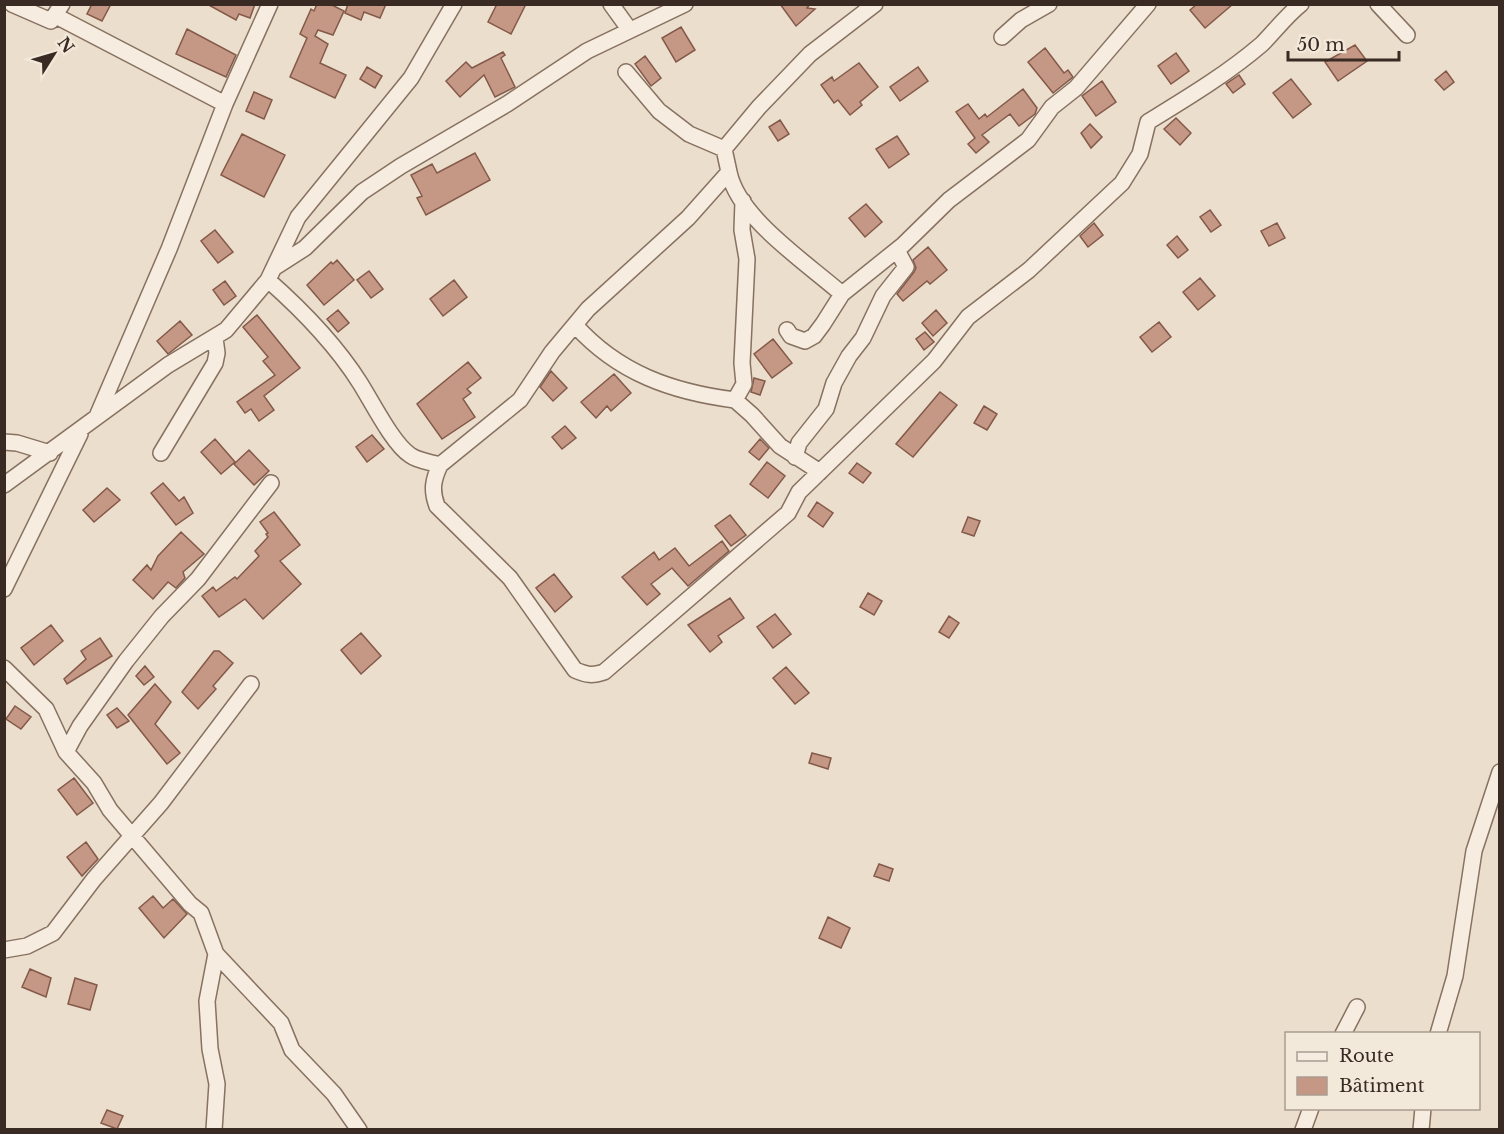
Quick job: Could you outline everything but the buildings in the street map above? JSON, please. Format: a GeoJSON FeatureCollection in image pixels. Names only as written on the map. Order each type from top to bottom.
{"type":"FeatureCollection","features":[{"type":"Feature","properties":{"kind":"street"},"geometry":{"type":"LineString","coordinates":[[12,4],[44,20],[51,21],[59,10],[225,104]]}},
{"type":"Feature","properties":{"kind":"street"},"geometry":{"type":"LineString","coordinates":[[97,416],[170,249],[225,104],[270,4]]}},
{"type":"Feature","properties":{"kind":"street"},"geometry":{"type":"LineString","coordinates":[[4,485],[81,431],[97,416],[168,365],[226,330],[277,266],[298,218],[411,78],[454,4]]}},
{"type":"Feature","properties":{"kind":"street"},"geometry":{"type":"LineString","coordinates":[[611,4],[629,29]]}},
{"type":"Feature","properties":{"kind":"street"},"geometry":{"type":"LineString","coordinates":[[277,266],[305,248],[362,192],[401,166],[507,104],[587,51],[685,4]]}},
{"type":"Feature","properties":{"kind":"street"},"geometry":{"type":"LineString","coordinates":[[724,149],[759,107],[810,54],[875,4]]}},
{"type":"Feature","properties":{"kind":"street"},"geometry":{"type":"LineString","coordinates":[[1002,37],[1022,20],[1049,4]]}},
{"type":"Feature","properties":{"kind":"street"},"geometry":{"type":"LineString","coordinates":[[787,330],[791,336],[805,341],[814,336],[842,294],[897,250],[949,200],[1028,140],[1052,107],[1076,88],[1148,4]]}},
{"type":"Feature","properties":{"kind":"street"},"geometry":{"type":"LineString","coordinates":[[729,172],[688,218],[614,285],[575,325],[552,352],[520,400],[440,465],[432,493],[437,506],[510,578],[575,670],[591,676],[604,672],[788,513],[799,492],[934,361],[968,317],[1029,270],[1122,183],[1140,154],[1148,122],[1205,87],[1237,63],[1264,42],[1300,4]]}},
{"type":"Feature","properties":{"kind":"street"},"geometry":{"type":"LineString","coordinates":[[1378,4],[1407,34]]}},
{"type":"Feature","properties":{"kind":"street"},"geometry":{"type":"LineString","coordinates":[[626,72],[659,111],[689,135],[724,149]]}},
{"type":"Feature","properties":{"kind":"street"},"geometry":{"type":"LineString","coordinates":[[724,149],[732,188],[764,227],[842,294]]}},
{"type":"Feature","properties":{"kind":"street"},"geometry":{"type":"LineString","coordinates":[[735,400],[744,384],[742,363],[747,280],[742,230],[743,201]]}},
{"type":"Feature","properties":{"kind":"street"},"geometry":{"type":"LineString","coordinates":[[795,457],[799,443],[826,409],[834,383],[849,356],[863,338],[883,296],[906,267],[897,250]]}},
{"type":"Feature","properties":{"kind":"street"},"geometry":{"type":"LineString","coordinates":[[268,280],[297,306],[360,382],[375,410],[408,455],[440,465]]}},
{"type":"Feature","properties":{"kind":"street"},"geometry":{"type":"LineString","coordinates":[[575,325],[590,342],[626,368],[651,381],[689,392],[735,400],[780,446],[820,472]]}},
{"type":"Feature","properties":{"kind":"street"},"geometry":{"type":"LineString","coordinates":[[161,453],[215,363],[217,353],[214,338]]}},
{"type":"Feature","properties":{"kind":"street"},"geometry":{"type":"LineString","coordinates":[[4,589],[81,431]]}},
{"type":"Feature","properties":{"kind":"street"},"geometry":{"type":"LineString","coordinates":[[4,442],[17,442],[50,453]]}},
{"type":"Feature","properties":{"kind":"street"},"geometry":{"type":"LineString","coordinates":[[66,752],[80,726],[126,661],[162,616],[198,579],[271,483]]}},
{"type":"Feature","properties":{"kind":"street"},"geometry":{"type":"LineString","coordinates":[[4,668],[46,709],[66,752],[190,904],[201,913],[216,954],[280,1023],[292,1050],[334,1094],[359,1130]]}},
{"type":"Feature","properties":{"kind":"street"},"geometry":{"type":"LineString","coordinates":[[4,950],[27,946],[53,933],[94,879],[133,836],[251,684]]}},
{"type":"Feature","properties":{"kind":"street"},"geometry":{"type":"LineString","coordinates":[[1439,1032],[1455,976],[1474,851],[1500,772]]}},
{"type":"Feature","properties":{"kind":"street"},"geometry":{"type":"LineString","coordinates":[[214,1130],[218,1084],[210,1049],[207,1001],[216,954]]}},
{"type":"Feature","properties":{"kind":"street"},"geometry":{"type":"LineString","coordinates":[[1344,1032],[1357,1007]]}},
{"type":"Feature","properties":{"kind":"street"},"geometry":{"type":"LineString","coordinates":[[1303,1130],[1310,1110]]}},
{"type":"Feature","properties":{"kind":"street"},"geometry":{"type":"LineString","coordinates":[[1421,1130],[1423,1110]]}}]}
